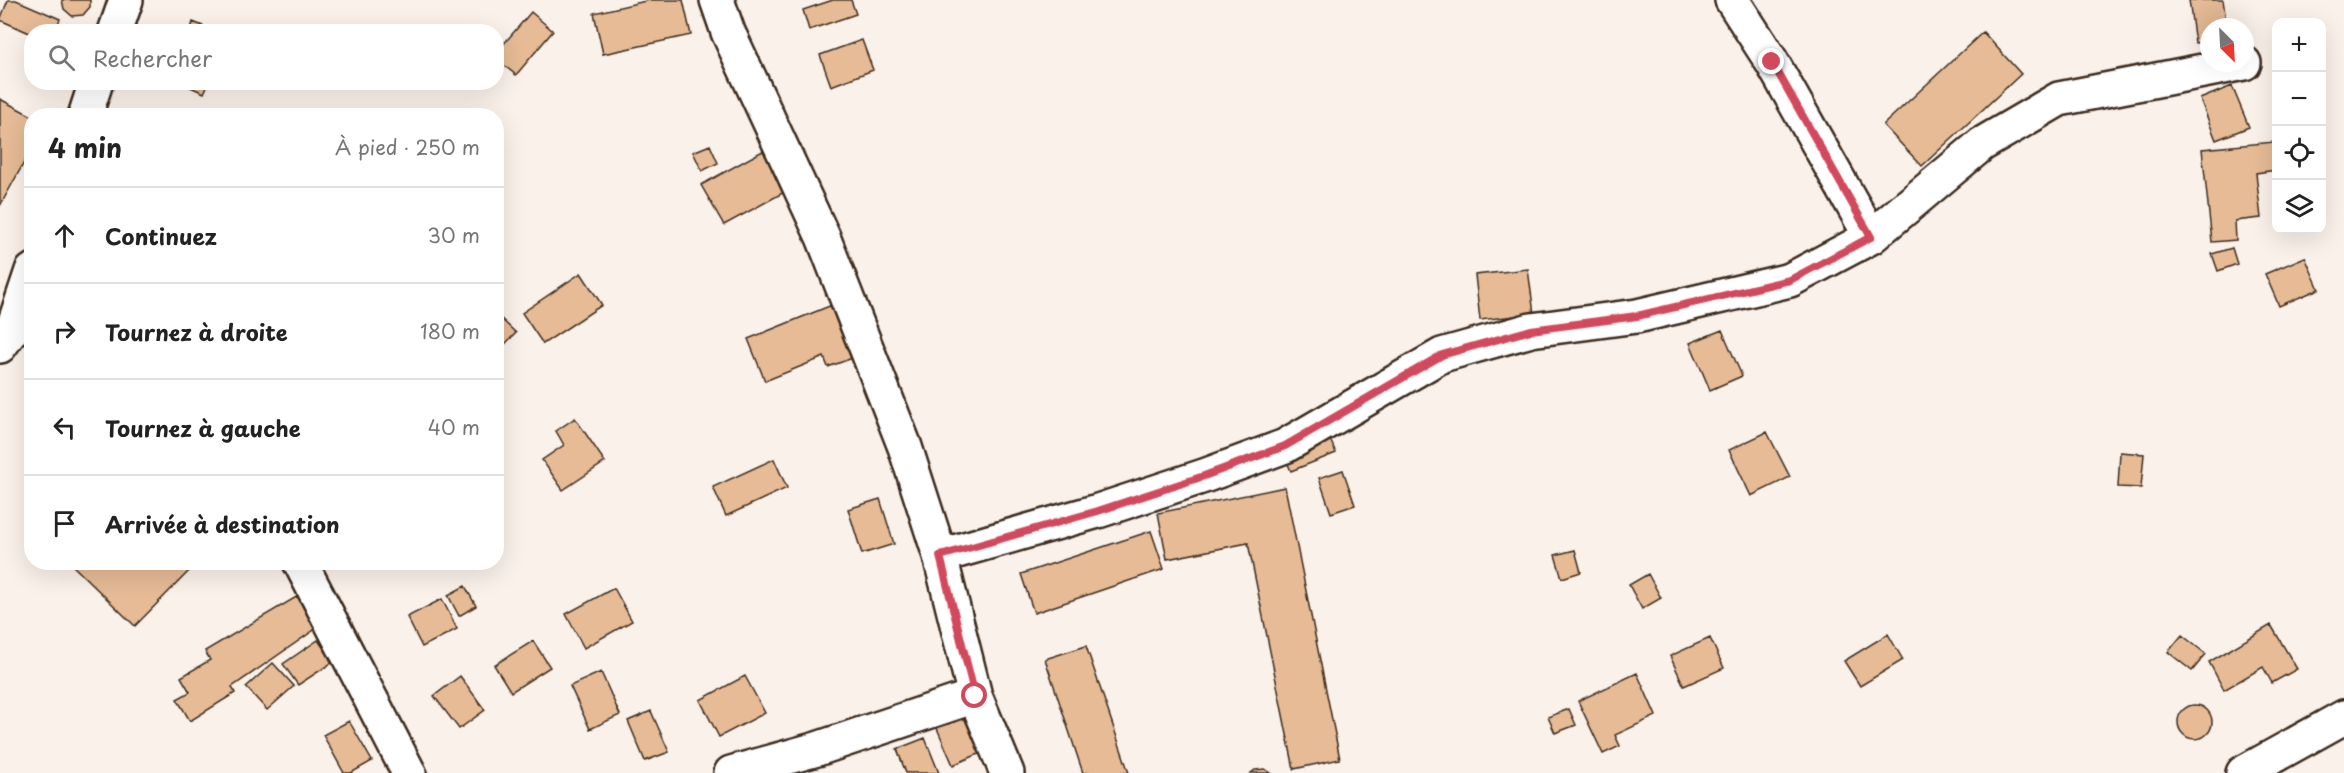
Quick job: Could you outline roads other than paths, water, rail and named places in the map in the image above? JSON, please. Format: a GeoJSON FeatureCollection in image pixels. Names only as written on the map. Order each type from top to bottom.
{"type":"FeatureCollection","features":[{"type":"Feature","properties":{"kind":"street"},"geometry":{"type":"LineString","coordinates":[[118,24],[126,0]]}},
{"type":"Feature","properties":{"kind":"street"},"geometry":{"type":"LineString","coordinates":[[717,0],[728,32],[823,237],[904,447],[940,556],[975,696],[1007,773]]}},
{"type":"Feature","properties":{"kind":"street"},"geometry":{"type":"LineString","coordinates":[[1732,0],[1772,62],[1871,237]]}},
{"type":"Feature","properties":{"kind":"street"},"geometry":{"type":"LineString","coordinates":[[940,556],[1098,511],[1285,446],[1442,355],[1531,330],[1637,316],[1790,280],[1871,237],[1982,144],[2059,99],[2200,72]]}},
{"type":"Feature","properties":{"kind":"street"},"geometry":{"type":"LineString","coordinates":[[88,108],[93,90]]}},
{"type":"Feature","properties":{"kind":"street"},"geometry":{"type":"LineString","coordinates":[[4,333],[24,289]]}},
{"type":"Feature","properties":{"kind":"street"},"geometry":{"type":"LineString","coordinates":[[304,570],[409,773]]}},
{"type":"Feature","properties":{"kind":"street"},"geometry":{"type":"LineString","coordinates":[[731,773],[817,749],[975,696]]}},
{"type":"Feature","properties":{"kind":"street"},"geometry":{"type":"LineString","coordinates":[[2243,773],[2344,717]]}}]}
